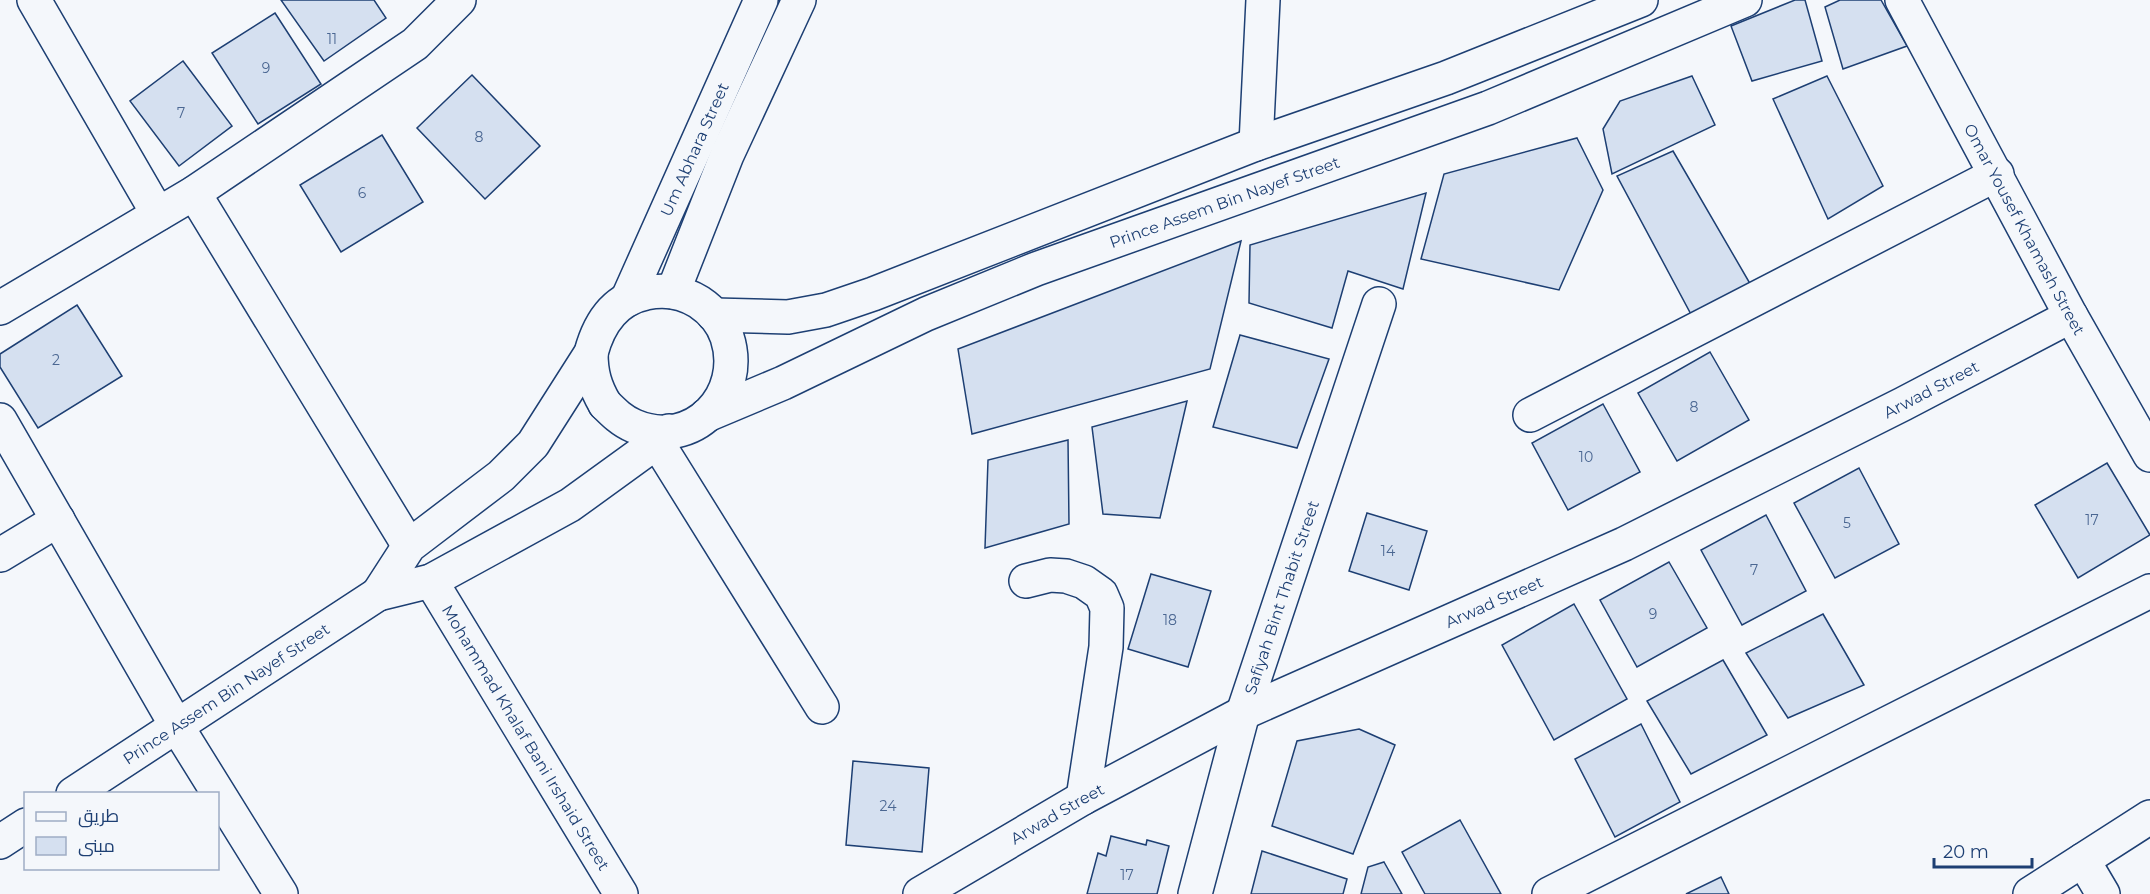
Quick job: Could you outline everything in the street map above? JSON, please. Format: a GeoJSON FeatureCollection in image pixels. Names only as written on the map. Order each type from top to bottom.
{"type":"FeatureCollection","features":[{"type":"Feature","properties":{"kind":"street"},"geometry":{"type":"LineString","coordinates":[[34,0],[158,214]]}},
{"type":"Feature","properties":{"kind":"street"},"geometry":{"type":"LineString","coordinates":[[0,308],[194,192],[415,44],[459,0]]}},
{"type":"Feature","properties":{"kind":"street","name":"Um Abhara Street"},"geometry":{"type":"LineString","coordinates":[[627,300],[761,0]]}},
{"type":"Feature","properties":{"kind":"street","name":"Um Abhara Street"},"geometry":{"type":"LineString","coordinates":[[673,292],[727,155],[799,0]]}},
{"type":"Feature","properties":{"kind":"street"},"geometry":{"type":"LineString","coordinates":[[1256,144],[1263,0]]}},
{"type":"Feature","properties":{"kind":"street"},"geometry":{"type":"LineString","coordinates":[[714,315],[788,317],[826,310],[873,294],[1256,144],[1446,78],[1641,0]]}},
{"type":"Feature","properties":{"kind":"street","name":"Prince Assem Bin Nayef Street"},"geometry":{"type":"LineString","coordinates":[[707,415],[793,378],[926,314],[1035,269],[1488,108],[1745,0]]}},
{"type":"Feature","properties":{"kind":"street","name":"Omar Yousef Khamash Street"},"geometry":{"type":"LineString","coordinates":[[1902,0],[2071,316],[2150,455]]}},
{"type":"Feature","properties":{"kind":"street"},"geometry":{"type":"LineString","coordinates":[[1530,416],[1997,174]]}},
{"type":"Feature","properties":{"kind":"street"},"geometry":{"type":"LineString","coordinates":[[194,192],[409,546]]}},
{"type":"Feature","properties":{"kind":"street"},"geometry":{"type":"LineString","coordinates":[[663,437],[707,415],[720,401],[729,384],[732,366],[725,330],[714,315],[696,300],[673,292],[649,292],[627,300],[613,309],[602,322],[591,353],[591,371],[596,388],[605,404],[618,417],[663,437],[822,706]]}},
{"type":"Feature","properties":{"kind":"street","name":"Safiyah Bint Thabit Street"},"geometry":{"type":"LineString","coordinates":[[1195,894],[1243,713],[1379,304]]}},
{"type":"Feature","properties":{"kind":"street","name":"Arwad Street"},"geometry":{"type":"LineString","coordinates":[[920,894],[1083,798],[1243,713],[1624,544],[1903,404],[2071,316]]}},
{"type":"Feature","properties":{"kind":"street","name":"Prince Assem Bin Nayef Street"},"geometry":{"type":"LineString","coordinates":[[378,594],[409,546],[518,461],[533,444],[591,353]]}},
{"type":"Feature","properties":{"kind":"street"},"geometry":{"type":"LineString","coordinates":[[0,420],[176,725],[218,792]]}},
{"type":"Feature","properties":{"kind":"street","name":"Prince Assem Bin Nayef Street"},"geometry":{"type":"LineString","coordinates":[[76,792],[378,594],[431,581],[570,505],[663,437]]}},
{"type":"Feature","properties":{"kind":"street"},"geometry":{"type":"LineString","coordinates":[[0,555],[58,520]]}},
{"type":"Feature","properties":{"kind":"street"},"geometry":{"type":"LineString","coordinates":[[1026,581],[1050,575],[1084,582],[1101,594],[1107,608],[1106,647],[1083,798]]}},
{"type":"Feature","properties":{"kind":"street","name":"Mohammad Khalaf Bani Irshaid Street"},"geometry":{"type":"LineString","coordinates":[[431,581],[621,894]]}},
{"type":"Feature","properties":{"kind":"street"},"geometry":{"type":"LineString","coordinates":[[1549,894],[2150,591]]}},
{"type":"Feature","properties":{"kind":"street"},"geometry":{"type":"LineString","coordinates":[[219,794],[281,894]]}},
{"type":"Feature","properties":{"kind":"street"},"geometry":{"type":"LineString","coordinates":[[2030,894],[2150,817]]}},
{"type":"Feature","properties":{"kind":"street"},"geometry":{"type":"LineString","coordinates":[[0,842],[24,826]]}},
{"type":"Feature","properties":{"kind":"street"},"geometry":{"type":"LineString","coordinates":[[2083,860],[2103,894]]}},
{"type":"Feature","properties":{"kind":"building"},"geometry":{"type":"Polygon","coordinates":[[[281,0],[374,0],[386,18],[324,61],[281,0]]]}},
{"type":"Feature","properties":{"kind":"building"},"geometry":{"type":"Polygon","coordinates":[[[1795,0],[1805,0],[1822,61],[1752,81],[1731,26],[1795,0]]]}},
{"type":"Feature","properties":{"kind":"building"},"geometry":{"type":"Polygon","coordinates":[[[1840,0],[1881,0],[1907,46],[1843,69],[1825,7],[1840,0]]]}},
{"type":"Feature","properties":{"kind":"building"},"geometry":{"type":"Polygon","coordinates":[[[275,13],[321,84],[258,124],[212,53],[275,13]]]}},
{"type":"Feature","properties":{"kind":"building"},"geometry":{"type":"Polygon","coordinates":[[[183,61],[232,126],[179,166],[130,101],[183,61]]]}},
{"type":"Feature","properties":{"kind":"building"},"geometry":{"type":"Polygon","coordinates":[[[472,75],[540,146],[485,199],[417,128],[472,75]]]}},
{"type":"Feature","properties":{"kind":"building"},"geometry":{"type":"Polygon","coordinates":[[[1692,76],[1715,125],[1612,174],[1603,129],[1620,101],[1692,76]]]}},
{"type":"Feature","properties":{"kind":"building"},"geometry":{"type":"Polygon","coordinates":[[[1827,76],[1883,186],[1828,219],[1773,99],[1827,76]]]}},
{"type":"Feature","properties":{"kind":"building"},"geometry":{"type":"Polygon","coordinates":[[[382,135],[423,202],[341,252],[300,185],[382,135]]]}},
{"type":"Feature","properties":{"kind":"building"},"geometry":{"type":"Polygon","coordinates":[[[1577,138],[1603,190],[1559,290],[1421,259],[1444,174],[1577,138]]]}},
{"type":"Feature","properties":{"kind":"building"},"geometry":{"type":"Polygon","coordinates":[[[1673,151],[1752,287],[1693,318],[1617,176],[1673,151]]]}},
{"type":"Feature","properties":{"kind":"building"},"geometry":{"type":"Polygon","coordinates":[[[1426,193],[1403,289],[1348,271],[1332,328],[1249,303],[1250,245],[1426,193]]]}},
{"type":"Feature","properties":{"kind":"building"},"geometry":{"type":"Polygon","coordinates":[[[1241,241],[1210,369],[972,434],[958,349],[1241,241]]]}},
{"type":"Feature","properties":{"kind":"building"},"geometry":{"type":"Polygon","coordinates":[[[77,305],[122,376],[38,428],[0,367],[0,354],[77,305]]]}},
{"type":"Feature","properties":{"kind":"building"},"geometry":{"type":"Polygon","coordinates":[[[1240,335],[1329,359],[1297,448],[1213,427],[1240,335]]]}},
{"type":"Feature","properties":{"kind":"building"},"geometry":{"type":"Polygon","coordinates":[[[1710,352],[1749,420],[1677,461],[1638,393],[1710,352]]]}},
{"type":"Feature","properties":{"kind":"building"},"geometry":{"type":"Polygon","coordinates":[[[1187,401],[1160,518],[1103,514],[1092,427],[1187,401]]]}},
{"type":"Feature","properties":{"kind":"building"},"geometry":{"type":"Polygon","coordinates":[[[1603,404],[1640,472],[1568,510],[1532,443],[1603,404]]]}},
{"type":"Feature","properties":{"kind":"building"},"geometry":{"type":"Polygon","coordinates":[[[1068,440],[1069,524],[985,548],[988,460],[1068,440]]]}},
{"type":"Feature","properties":{"kind":"building"},"geometry":{"type":"Polygon","coordinates":[[[2107,463],[2150,535],[2078,578],[2035,505],[2107,463]]]}},
{"type":"Feature","properties":{"kind":"building"},"geometry":{"type":"Polygon","coordinates":[[[1859,468],[1899,544],[1835,578],[1794,503],[1859,468]]]}},
{"type":"Feature","properties":{"kind":"building"},"geometry":{"type":"Polygon","coordinates":[[[1367,513],[1427,531],[1409,590],[1349,571],[1367,513]]]}},
{"type":"Feature","properties":{"kind":"building"},"geometry":{"type":"Polygon","coordinates":[[[1766,515],[1806,591],[1742,625],[1701,550],[1766,515]]]}},
{"type":"Feature","properties":{"kind":"building"},"geometry":{"type":"Polygon","coordinates":[[[1669,562],[1707,628],[1637,667],[1600,600],[1669,562]]]}},
{"type":"Feature","properties":{"kind":"building"},"geometry":{"type":"Polygon","coordinates":[[[1151,574],[1211,591],[1188,667],[1128,649],[1151,574]]]}},
{"type":"Feature","properties":{"kind":"building"},"geometry":{"type":"Polygon","coordinates":[[[1574,604],[1627,699],[1554,740],[1502,645],[1574,604]]]}},
{"type":"Feature","properties":{"kind":"building"},"geometry":{"type":"Polygon","coordinates":[[[1823,614],[1864,685],[1788,718],[1746,653],[1823,614]]]}},
{"type":"Feature","properties":{"kind":"building"},"geometry":{"type":"Polygon","coordinates":[[[1723,660],[1767,735],[1691,774],[1647,701],[1723,660]]]}},
{"type":"Feature","properties":{"kind":"building"},"geometry":{"type":"Polygon","coordinates":[[[1641,724],[1680,802],[1615,837],[1575,759],[1641,724]]]}},
{"type":"Feature","properties":{"kind":"building"},"geometry":{"type":"Polygon","coordinates":[[[1359,729],[1395,745],[1353,854],[1272,826],[1297,741],[1359,729]]]}},
{"type":"Feature","properties":{"kind":"building"},"geometry":{"type":"Polygon","coordinates":[[[853,761],[929,768],[922,852],[846,845],[853,761]]]}},
{"type":"Feature","properties":{"kind":"building"},"geometry":{"type":"Polygon","coordinates":[[[1460,820],[1501,894],[1425,894],[1402,852],[1460,820]]]}},
{"type":"Feature","properties":{"kind":"building"},"geometry":{"type":"Polygon","coordinates":[[[1111,836],[1146,845],[1147,840],[1169,846],[1157,894],[1087,894],[1098,853],[1106,856],[1111,836]]]}},
{"type":"Feature","properties":{"kind":"building"},"geometry":{"type":"Polygon","coordinates":[[[1262,851],[1347,879],[1343,894],[1251,894],[1262,851]]]}},
{"type":"Feature","properties":{"kind":"building"},"geometry":{"type":"Polygon","coordinates":[[[1384,862],[1402,894],[1361,894],[1368,867],[1384,862]]]}},
{"type":"Feature","properties":{"kind":"building"},"geometry":{"type":"Polygon","coordinates":[[[1721,877],[1729,894],[1686,894],[1721,877]]]}}]}
